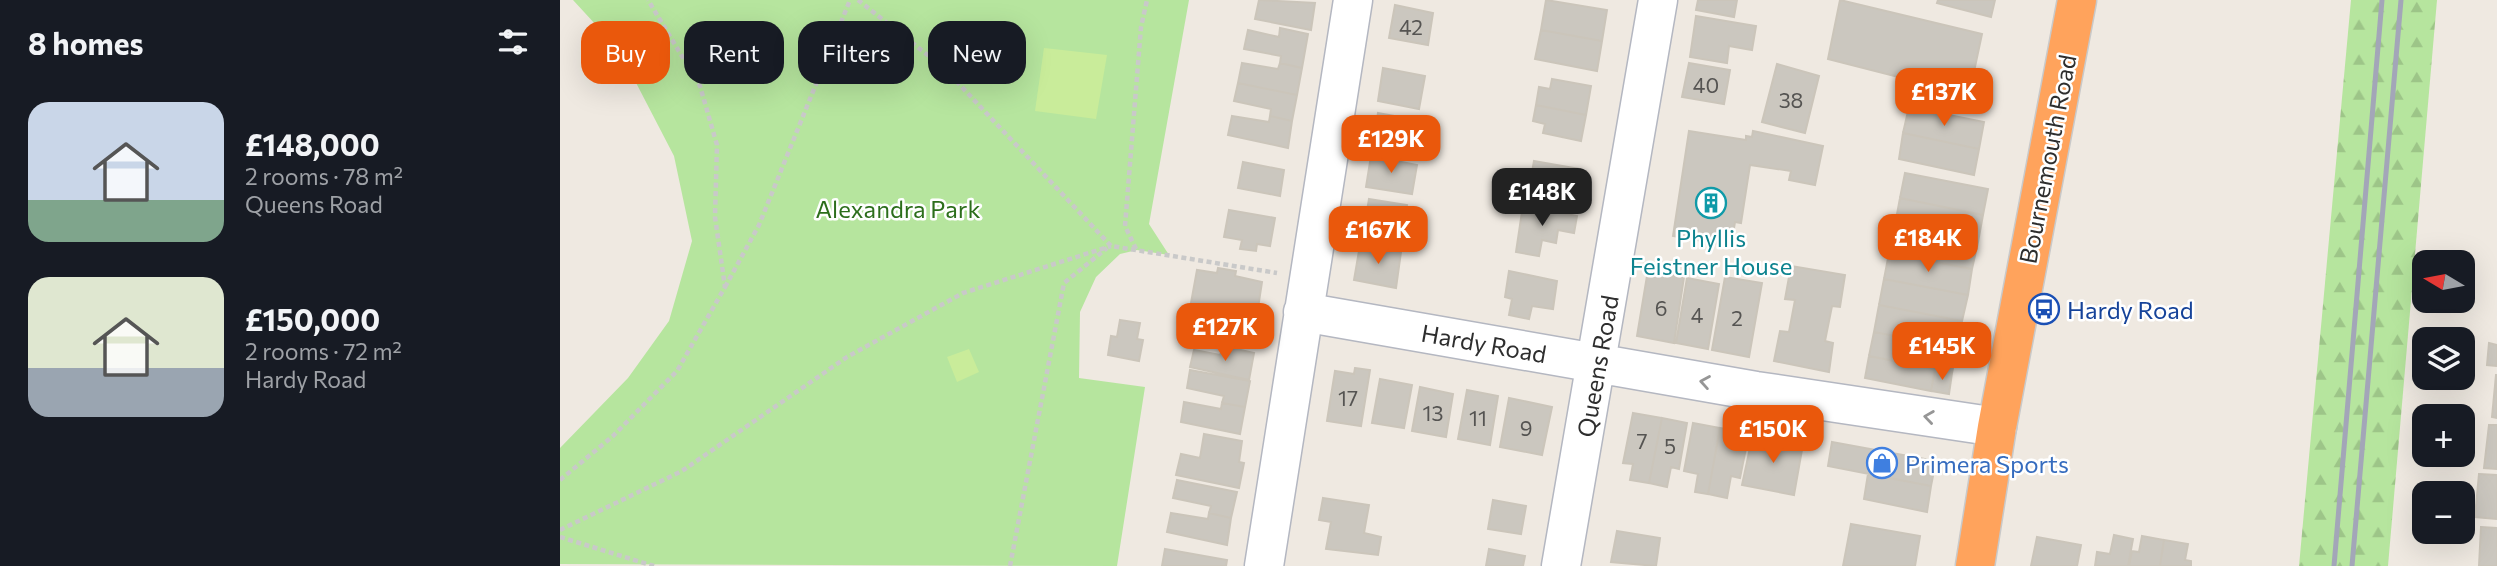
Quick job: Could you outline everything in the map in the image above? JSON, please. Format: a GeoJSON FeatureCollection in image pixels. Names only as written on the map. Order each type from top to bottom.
{"type":"FeatureCollection","features":[{"type":"Feature","properties":{"kind":"highway","name":"Bournemouth Road"},"geometry":{"type":"LineString","coordinates":[[1975,566],[1997,426],[2077,0]]}},
{"type":"Feature","properties":{"kind":"street"},"geometry":{"type":"LineString","coordinates":[[1264,566],[1353,0]]}},
{"type":"Feature","properties":{"kind":"street","name":"Queens Road"},"geometry":{"type":"LineString","coordinates":[[1561,566],[1598,363],[1658,0]]}},
{"type":"Feature","properties":{"kind":"street","name":"Hardy Road"},"geometry":{"type":"LineString","coordinates":[[1306,295],[1598,363],[1756,391],[1997,426]]}},
{"type":"Feature","properties":{"kind":"path"},"geometry":{"type":"LineString","coordinates":[[648,0],[700,86],[717,145],[715,217],[724,287]]}},
{"type":"Feature","properties":{"kind":"path"},"geometry":{"type":"LineString","coordinates":[[560,480],[613,436],[677,371],[759,225],[850,0]]}},
{"type":"Feature","properties":{"kind":"path"},"geometry":{"type":"LineString","coordinates":[[858,0],[944,68],[1111,246]]}},
{"type":"Feature","properties":{"kind":"path"},"geometry":{"type":"LineString","coordinates":[[1136,250],[1125,226],[1141,27],[1147,0]]}},
{"type":"Feature","properties":{"kind":"path"},"geometry":{"type":"LineString","coordinates":[[1010,566],[1064,283],[1111,246]]}},
{"type":"Feature","properties":{"kind":"path"},"geometry":{"type":"LineString","coordinates":[[560,530],[682,471],[847,358],[963,293],[1111,246],[1136,250],[1306,295]]}},
{"type":"Feature","properties":{"kind":"path"},"geometry":{"type":"LineString","coordinates":[[560,537],[654,566]]}},
{"type":"Feature","properties":{"kind":"green space","name":"Alexandra Park"},"geometry":{"type":"Polygon","coordinates":[[[573,0],[1189,0],[1149,224],[1169,255],[1137,250],[1120,254],[1096,277],[1080,312],[1079,378],[1145,387],[1117,566],[560,564],[560,448],[628,378],[669,321],[692,241],[674,156],[637,84],[670,84],[670,21],[592,21],[573,0]]]}},
{"type":"Feature","properties":{"kind":"green space"},"geometry":{"type":"Polygon","coordinates":[[[2351,0],[2437,0],[2415,250],[2412,250],[2412,289],[2388,566],[2299,566],[2351,0]]]}},
{"type":"Feature","properties":{"kind":"green space"},"geometry":{"type":"Polygon","coordinates":[[[1044,48],[1107,55],[1096,119],[1035,111],[1044,48]]]}},
{"type":"Feature","properties":{"kind":"green space"},"geometry":{"type":"Polygon","coordinates":[[[969,349],[979,372],[957,382],[947,357],[969,349]]]}},
{"type":"Feature","properties":{"kind":"building"},"geometry":{"type":"Polygon","coordinates":[[[1259,0],[1315,3],[1311,30],[1255,19],[1259,0]]]}},
{"type":"Feature","properties":{"kind":"building"},"geometry":{"type":"Polygon","coordinates":[[[1546,0],[1607,10],[1602,41],[1541,30],[1546,0]]]}},
{"type":"Feature","properties":{"kind":"building"},"geometry":{"type":"Polygon","coordinates":[[[1698,0],[1737,0],[1734,17],[1696,10],[1698,0]]]}},
{"type":"Feature","properties":{"kind":"building"},"geometry":{"type":"Polygon","coordinates":[[[1840,0],[1982,34],[1969,95],[1828,59],[1840,0]]]}},
{"type":"Feature","properties":{"kind":"building"},"geometry":{"type":"Polygon","coordinates":[[[1938,0],[1995,0],[1991,17],[1937,3],[1938,0]]]}},
{"type":"Feature","properties":{"kind":"building"},"geometry":{"type":"Polygon","coordinates":[[[1395,5],[1433,13],[1428,45],[1389,38],[1395,5]]]}},
{"type":"Feature","properties":{"kind":"building"},"geometry":{"type":"Polygon","coordinates":[[[1696,16],[1756,26],[1752,50],[1729,46],[1727,63],[1690,57],[1696,16]]]}},
{"type":"Feature","properties":{"kind":"building"},"geometry":{"type":"Polygon","coordinates":[[[1280,28],[1308,34],[1302,68],[1280,63],[1281,56],[1244,49],[1248,30],[1279,37],[1280,28]]]}},
{"type":"Feature","properties":{"kind":"building"},"geometry":{"type":"Polygon","coordinates":[[[1541,30],[1602,41],[1597,71],[1535,59],[1541,30]]]}},
{"type":"Feature","properties":{"kind":"building"},"geometry":{"type":"Polygon","coordinates":[[[1242,63],[1278,69],[1280,63],[1302,68],[1297,95],[1238,83],[1242,63]]]}},
{"type":"Feature","properties":{"kind":"building"},"geometry":{"type":"Polygon","coordinates":[[[1689,63],[1730,70],[1724,104],[1682,97],[1689,63]]]}},
{"type":"Feature","properties":{"kind":"building"},"geometry":{"type":"Polygon","coordinates":[[[1777,64],[1819,76],[1805,133],[1762,122],[1777,64]]]}},
{"type":"Feature","properties":{"kind":"building"},"geometry":{"type":"Polygon","coordinates":[[[1383,68],[1425,76],[1419,109],[1378,101],[1383,68]]]}},
{"type":"Feature","properties":{"kind":"building"},"geometry":{"type":"Polygon","coordinates":[[[1552,79],[1591,86],[1586,115],[1536,105],[1539,87],[1550,89],[1552,79]]]}},
{"type":"Feature","properties":{"kind":"building"},"geometry":{"type":"Polygon","coordinates":[[[1238,83],[1297,95],[1292,121],[1270,116],[1271,109],[1234,101],[1238,83]]]}},
{"type":"Feature","properties":{"kind":"building"},"geometry":{"type":"Polygon","coordinates":[[[1536,105],[1586,115],[1581,141],[1543,133],[1545,124],[1533,121],[1536,105]]]}},
{"type":"Feature","properties":{"kind":"building"},"geometry":{"type":"Polygon","coordinates":[[[1909,107],[1984,122],[1979,149],[1903,133],[1909,107]]]}},
{"type":"Feature","properties":{"kind":"building"},"geometry":{"type":"Polygon","coordinates":[[[1378,113],[1411,119],[1405,150],[1373,144],[1378,113]]]}},
{"type":"Feature","properties":{"kind":"building"},"geometry":{"type":"Polygon","coordinates":[[[1232,116],[1269,122],[1270,116],[1292,121],[1288,148],[1228,135],[1232,116]]]}},
{"type":"Feature","properties":{"kind":"building","name":"Phyllis Feistner House"},"geometry":{"type":"Polygon","coordinates":[[[1689,131],[1746,140],[1746,136],[1752,137],[1753,131],[1823,146],[1815,185],[1789,180],[1791,171],[1750,165],[1741,223],[1735,222],[1731,246],[1673,236],[1689,131]]]}},
{"type":"Feature","properties":{"kind":"building"},"geometry":{"type":"Polygon","coordinates":[[[1903,133],[1979,149],[1974,175],[1899,159],[1903,133]]]}},
{"type":"Feature","properties":{"kind":"building"},"geometry":{"type":"Polygon","coordinates":[[[1371,156],[1417,165],[1412,194],[1366,187],[1371,156]]]}},
{"type":"Feature","properties":{"kind":"building"},"geometry":{"type":"Polygon","coordinates":[[[1534,161],[1580,169],[1573,209],[1527,200],[1534,161]]]}},
{"type":"Feature","properties":{"kind":"building"},"geometry":{"type":"Polygon","coordinates":[[[1243,162],[1284,170],[1280,196],[1238,188],[1243,162]]]}},
{"type":"Feature","properties":{"kind":"building"},"geometry":{"type":"Polygon","coordinates":[[[1905,173],[1988,189],[1983,215],[1900,198],[1905,173]]]}},
{"type":"Feature","properties":{"kind":"building"},"geometry":{"type":"Polygon","coordinates":[[[1900,198],[1983,215],[1978,242],[1895,225],[1900,198]]]}},
{"type":"Feature","properties":{"kind":"building"},"geometry":{"type":"Polygon","coordinates":[[[1369,199],[1407,205],[1401,236],[1364,229],[1369,199]]]}},
{"type":"Feature","properties":{"kind":"building"},"geometry":{"type":"Polygon","coordinates":[[[1523,205],[1577,216],[1574,233],[1558,230],[1556,243],[1542,240],[1539,256],[1516,252],[1523,205]]]}},
{"type":"Feature","properties":{"kind":"building"},"geometry":{"type":"Polygon","coordinates":[[[1229,210],[1275,218],[1270,246],[1257,244],[1256,251],[1240,249],[1242,240],[1224,237],[1229,210]]]}},
{"type":"Feature","properties":{"kind":"building"},"geometry":{"type":"Polygon","coordinates":[[[1895,225],[1978,242],[1972,269],[1889,253],[1895,225]]]}},
{"type":"Feature","properties":{"kind":"building"},"geometry":{"type":"Polygon","coordinates":[[[1360,245],[1401,252],[1396,288],[1354,280],[1360,245]]]}},
{"type":"Feature","properties":{"kind":"building"},"geometry":{"type":"Polygon","coordinates":[[[1889,253],[1972,269],[1968,295],[1884,279],[1889,253]]]}},
{"type":"Feature","properties":{"kind":"building"},"geometry":{"type":"Polygon","coordinates":[[[1791,266],[1845,275],[1840,307],[1832,306],[1825,341],[1833,343],[1829,372],[1774,361],[1780,331],[1789,332],[1795,300],[1785,299],[1791,266]]]}},
{"type":"Feature","properties":{"kind":"building"},"geometry":{"type":"Polygon","coordinates":[[[1218,268],[1236,271],[1235,276],[1262,282],[1258,308],[1264,309],[1260,329],[1227,322],[1226,325],[1212,323],[1212,319],[1189,314],[1197,270],[1217,273],[1218,268]]]}},
{"type":"Feature","properties":{"kind":"building"},"geometry":{"type":"Polygon","coordinates":[[[1648,270],[1684,277],[1674,343],[1637,336],[1648,270]]]}},
{"type":"Feature","properties":{"kind":"building"},"geometry":{"type":"Polygon","coordinates":[[[1509,271],[1557,281],[1553,309],[1532,306],[1529,319],[1509,315],[1512,299],[1505,297],[1509,271]]]}},
{"type":"Feature","properties":{"kind":"building"},"geometry":{"type":"Polygon","coordinates":[[[1725,277],[1762,283],[1749,357],[1712,350],[1725,277]]]}},
{"type":"Feature","properties":{"kind":"building"},"geometry":{"type":"Polygon","coordinates":[[[1687,278],[1719,284],[1708,349],[1676,343],[1687,278]]]}},
{"type":"Feature","properties":{"kind":"building"},"geometry":{"type":"Polygon","coordinates":[[[1884,279],[1968,295],[1962,321],[1879,305],[1884,279]]]}},
{"type":"Feature","properties":{"kind":"building"},"geometry":{"type":"Polygon","coordinates":[[[1879,305],[1962,321],[1957,348],[1874,332],[1879,305]]]}},
{"type":"Feature","properties":{"kind":"building"},"geometry":{"type":"Polygon","coordinates":[[[1120,320],[1140,323],[1137,339],[1143,340],[1139,361],[1108,355],[1111,336],[1117,337],[1120,320]]]}},
{"type":"Feature","properties":{"kind":"building"},"geometry":{"type":"Polygon","coordinates":[[[1874,332],[1957,348],[1952,373],[1869,356],[1874,332]]]}},
{"type":"Feature","properties":{"kind":"building"},"geometry":{"type":"Polygon","coordinates":[[[2489,343],[2497,345],[2497,366],[2487,365],[2489,343]]]}},
{"type":"Feature","properties":{"kind":"building"},"geometry":{"type":"Polygon","coordinates":[[[1232,348],[1254,353],[1249,380],[1190,367],[1194,350],[1220,355],[1230,354],[1232,348]]]}},
{"type":"Feature","properties":{"kind":"building"},"geometry":{"type":"Polygon","coordinates":[[[1869,356],[1935,369],[1931,391],[1865,378],[1869,356]]]}},
{"type":"Feature","properties":{"kind":"building"},"geometry":{"type":"Polygon","coordinates":[[[1355,368],[1370,370],[1361,426],[1327,421],[1335,371],[1354,374],[1355,368]]]}},
{"type":"Feature","properties":{"kind":"building"},"geometry":{"type":"Polygon","coordinates":[[[1935,369],[1952,373],[1949,394],[1931,391],[1935,369]]]}},
{"type":"Feature","properties":{"kind":"building"},"geometry":{"type":"Polygon","coordinates":[[[1190,370],[1250,381],[1245,407],[1222,403],[1224,396],[1187,388],[1190,370]]]}},
{"type":"Feature","properties":{"kind":"building"},"geometry":{"type":"Polygon","coordinates":[[[2497,375],[2497,418],[2492,417],[2497,375]]]}},
{"type":"Feature","properties":{"kind":"building"},"geometry":{"type":"Polygon","coordinates":[[[1380,379],[1412,385],[1404,428],[1372,423],[1380,379]]]}},
{"type":"Feature","properties":{"kind":"building"},"geometry":{"type":"Polygon","coordinates":[[[1420,387],[1453,394],[1446,437],[1412,431],[1420,387]]]}},
{"type":"Feature","properties":{"kind":"building"},"geometry":{"type":"Polygon","coordinates":[[[1467,390],[1498,396],[1490,445],[1458,439],[1467,390]]]}},
{"type":"Feature","properties":{"kind":"building"},"geometry":{"type":"Polygon","coordinates":[[[1509,398],[1552,407],[1542,455],[1500,447],[1509,398]]]}},
{"type":"Feature","properties":{"kind":"building"},"geometry":{"type":"Polygon","coordinates":[[[1184,402],[1221,409],[1222,403],[1245,407],[1240,434],[1181,422],[1184,402]]]}},
{"type":"Feature","properties":{"kind":"building"},"geometry":{"type":"Polygon","coordinates":[[[1633,413],[1662,418],[1649,483],[1630,480],[1633,464],[1623,463],[1633,413]]]}},
{"type":"Feature","properties":{"kind":"building"},"geometry":{"type":"Polygon","coordinates":[[[1662,418],[1687,423],[1679,469],[1671,467],[1667,487],[1649,483],[1662,418]]]}},
{"type":"Feature","properties":{"kind":"building"},"geometry":{"type":"Polygon","coordinates":[[[1693,423],[1720,428],[1708,494],[1695,492],[1698,474],[1684,471],[1693,423]]]}},
{"type":"Feature","properties":{"kind":"building"},"geometry":{"type":"Polygon","coordinates":[[[2489,425],[2497,425],[2497,469],[2484,468],[2489,425]]]}},
{"type":"Feature","properties":{"kind":"building"},"geometry":{"type":"Polygon","coordinates":[[[1720,428],[1749,433],[1740,478],[1731,476],[1727,498],[1708,494],[1720,428]]]}},
{"type":"Feature","properties":{"kind":"building"},"geometry":{"type":"Polygon","coordinates":[[[1204,434],[1242,441],[1239,462],[1244,463],[1239,488],[1176,475],[1181,454],[1200,458],[1204,434]]]}},
{"type":"Feature","properties":{"kind":"building"},"geometry":{"type":"Polygon","coordinates":[[[1753,434],[1803,444],[1794,495],[1742,485],[1753,434]]]}},
{"type":"Feature","properties":{"kind":"building","name":"Primera Sports"},"geometry":{"type":"Polygon","coordinates":[[[1832,442],[1936,461],[1931,486],[1828,466],[1832,442]]]}},
{"type":"Feature","properties":{"kind":"building"},"geometry":{"type":"Polygon","coordinates":[[[1868,474],[1931,486],[1927,512],[1864,499],[1868,474]]]}},
{"type":"Feature","properties":{"kind":"building"},"geometry":{"type":"Polygon","coordinates":[[[2479,474],[2497,475],[2497,519],[2475,517],[2479,474]]]}},
{"type":"Feature","properties":{"kind":"building"},"geometry":{"type":"Polygon","coordinates":[[[1177,480],[1237,492],[1231,518],[1209,513],[1211,506],[1173,498],[1177,480]]]}},
{"type":"Feature","properties":{"kind":"building"},"geometry":{"type":"Polygon","coordinates":[[[1323,498],[1369,505],[1364,533],[1381,537],[1378,555],[1326,549],[1331,522],[1319,520],[1323,498]]]}},
{"type":"Feature","properties":{"kind":"building"},"geometry":{"type":"Polygon","coordinates":[[[1493,500],[1526,506],[1521,534],[1488,529],[1493,500]]]}},
{"type":"Feature","properties":{"kind":"building"},"geometry":{"type":"Polygon","coordinates":[[[1171,513],[1208,519],[1209,513],[1231,518],[1227,545],[1167,532],[1171,513]]]}},
{"type":"Feature","properties":{"kind":"building"},"geometry":{"type":"Polygon","coordinates":[[[1851,524],[1920,536],[1915,566],[1843,566],[1851,524]]]}},
{"type":"Feature","properties":{"kind":"building"},"geometry":{"type":"Polygon","coordinates":[[[2481,527],[2497,528],[2497,566],[2479,566],[2481,527]]]}},
{"type":"Feature","properties":{"kind":"building"},"geometry":{"type":"Polygon","coordinates":[[[1617,531],[1660,538],[1656,566],[1611,562],[1617,531]]]}},
{"type":"Feature","properties":{"kind":"building"},"geometry":{"type":"Polygon","coordinates":[[[2114,535],[2133,539],[2128,566],[2095,566],[2097,552],[2110,554],[2114,535]]]}},
{"type":"Feature","properties":{"kind":"building"},"geometry":{"type":"Polygon","coordinates":[[[2142,536],[2164,540],[2160,566],[2129,566],[2132,551],[2139,552],[2142,536]]]}},
{"type":"Feature","properties":{"kind":"building"},"geometry":{"type":"Polygon","coordinates":[[[2037,537],[2081,545],[2077,566],[2031,566],[2037,537]]]}},
{"type":"Feature","properties":{"kind":"building"},"geometry":{"type":"Polygon","coordinates":[[[2164,540],[2188,544],[2185,560],[2191,561],[2191,566],[2160,566],[2164,540]]]}},
{"type":"Feature","properties":{"kind":"building"},"geometry":{"type":"Polygon","coordinates":[[[1165,549],[1227,560],[1226,566],[1162,566],[1165,549]]]}},
{"type":"Feature","properties":{"kind":"building"},"geometry":{"type":"Polygon","coordinates":[[[1489,549],[1525,556],[1523,566],[1486,566],[1489,549]]]}},
{"type":"Feature","properties":{"kind":"railway"},"geometry":{"type":"LineString","coordinates":[[2334,566],[2382,0]]}},
{"type":"Feature","properties":{"kind":"railway"},"geometry":{"type":"LineString","coordinates":[[2352,566],[2401,0]]}},
{"type":"Feature","properties":{"kind":"place","name":"Phyllis Feistner House"},"geometry":{"type":"Point","coordinates":[1711,203]}},
{"type":"Feature","properties":{"kind":"place","name":"Hardy Road"},"geometry":{"type":"Point","coordinates":[2044,309]}},
{"type":"Feature","properties":{"kind":"place","name":"Primera Sports"},"geometry":{"type":"Point","coordinates":[1882,463]}}]}
